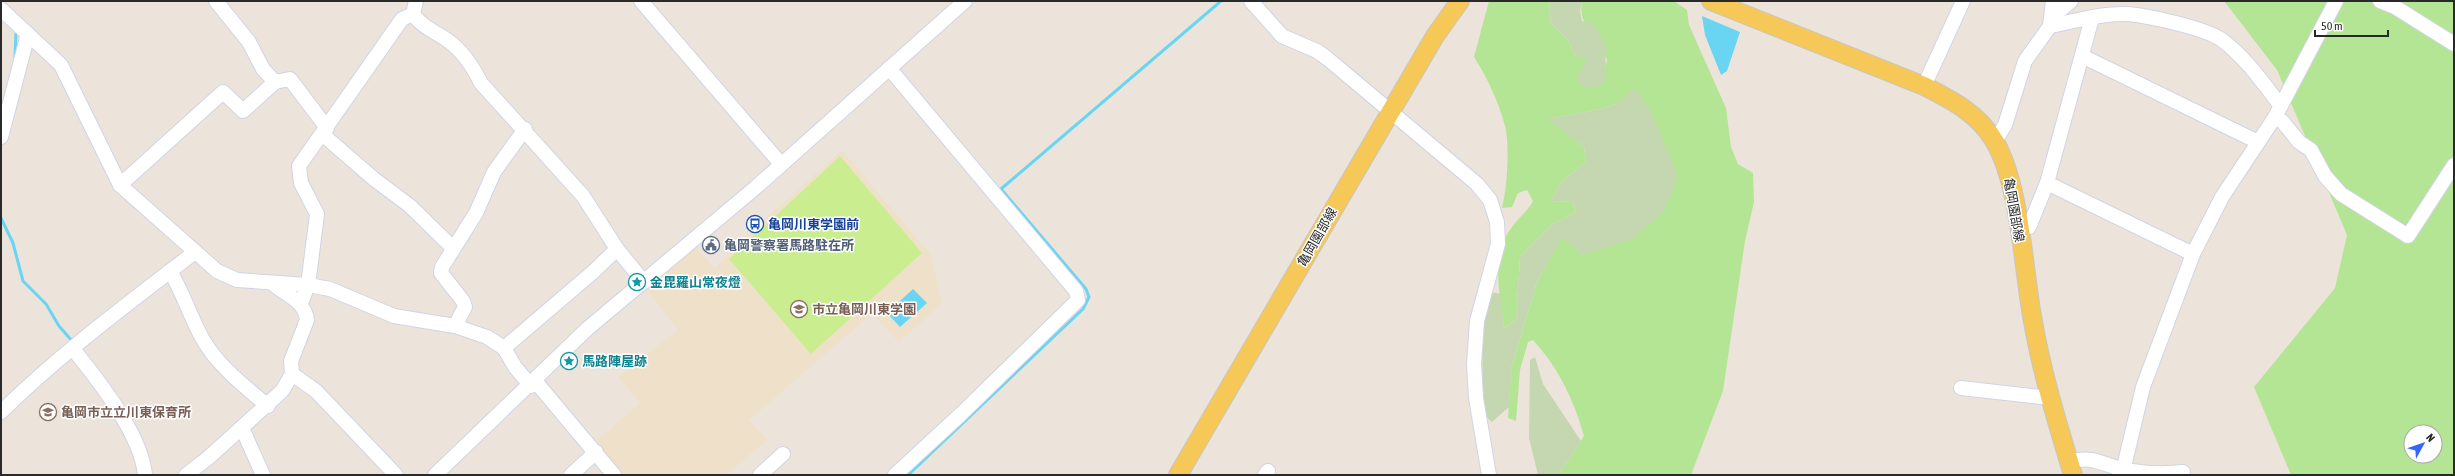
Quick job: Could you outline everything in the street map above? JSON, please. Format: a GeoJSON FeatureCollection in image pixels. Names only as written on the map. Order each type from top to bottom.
{"type":"FeatureCollection","features":[{"type":"Feature","properties":{"kind":"main road","name":"亀岡園部線"},"geometry":{"type":"LineString","coordinates":[[1179,475],[1434,36],[1460,1]]}},
{"type":"Feature","properties":{"kind":"main road","name":"亀岡園部線"},"geometry":{"type":"LineString","coordinates":[[1711,1],[1924,86],[1949,98],[1972,114],[1995,141],[2011,180],[2032,317],[2050,398],[2071,468]]}},
{"type":"Feature","properties":{"kind":"street"},"geometry":{"type":"LineString","coordinates":[[216,1],[249,42],[263,69],[275,82]]}},
{"type":"Feature","properties":{"kind":"street"},"geometry":{"type":"LineString","coordinates":[[641,1],[782,164]]}},
{"type":"Feature","properties":{"kind":"street"},"geometry":{"type":"LineString","coordinates":[[435,475],[533,383],[587,329],[782,164],[965,1]]}},
{"type":"Feature","properties":{"kind":"street"},"geometry":{"type":"LineString","coordinates":[[1251,1],[1282,36],[1317,51],[1477,184],[1490,200],[1497,222],[1498,244],[1478,321],[1474,364],[1476,398],[1489,475]]}},
{"type":"Feature","properties":{"kind":"street"},"geometry":{"type":"LineString","coordinates":[[1924,86],[1963,1]]}},
{"type":"Feature","properties":{"kind":"street"},"geometry":{"type":"LineString","coordinates":[[2051,22],[2053,1]]}},
{"type":"Feature","properties":{"kind":"street"},"geometry":{"type":"LineString","coordinates":[[1995,141],[2005,125],[2025,61],[2051,22],[2071,1]]}},
{"type":"Feature","properties":{"kind":"street"},"geometry":{"type":"LineString","coordinates":[[2123,472],[2143,387],[2193,254],[2222,197],[2278,112],[2336,1]]}},
{"type":"Feature","properties":{"kind":"street"},"geometry":{"type":"LineString","coordinates":[[2380,1],[2396,4],[2454,44]]}},
{"type":"Feature","properties":{"kind":"street"},"geometry":{"type":"LineString","coordinates":[[300,303],[308,285],[317,214],[301,183],[299,166],[325,131],[402,19],[415,7],[420,24],[448,41],[466,59],[481,83],[525,129],[583,196],[617,249],[644,282]]}},
{"type":"Feature","properties":{"kind":"street"},"geometry":{"type":"LineString","coordinates":[[1,9],[61,65],[120,185],[217,271],[237,280],[273,284],[308,285],[330,289],[394,316],[455,326],[487,337],[504,348],[515,367],[533,383],[596,452],[614,475]]}},
{"type":"Feature","properties":{"kind":"street"},"geometry":{"type":"LineString","coordinates":[[2051,22],[2128,14],[2205,32],[2221,40],[2242,58],[2278,112],[2282,121],[2299,142],[2311,150],[2325,176],[2342,194],[2408,236],[2454,165]]}},
{"type":"Feature","properties":{"kind":"street"},"geometry":{"type":"LineString","coordinates":[[2018,229],[2029,227],[2047,183],[2092,18]]}},
{"type":"Feature","properties":{"kind":"street"},"geometry":{"type":"LineString","coordinates":[[1,137],[28,34]]}},
{"type":"Feature","properties":{"kind":"street"},"geometry":{"type":"LineString","coordinates":[[2082,56],[2258,142]]}},
{"type":"Feature","properties":{"kind":"street"},"geometry":{"type":"LineString","coordinates":[[889,68],[1076,291],[1078,300],[960,415],[895,475]]}},
{"type":"Feature","properties":{"kind":"street"},"geometry":{"type":"LineString","coordinates":[[120,185],[223,92],[243,111],[275,82],[290,79],[325,131],[374,179],[410,206],[453,248]]}},
{"type":"Feature","properties":{"kind":"street"},"geometry":{"type":"LineString","coordinates":[[455,326],[465,307],[463,300],[441,273],[453,248],[476,213],[494,172],[525,129]]}},
{"type":"Feature","properties":{"kind":"street"},"geometry":{"type":"LineString","coordinates":[[2047,183],[2193,254]]}},
{"type":"Feature","properties":{"kind":"street"},"geometry":{"type":"LineString","coordinates":[[504,348],[593,272],[617,249]]}},
{"type":"Feature","properties":{"kind":"street"},"geometry":{"type":"LineString","coordinates":[[1,412],[34,380],[120,309],[195,252]]}},
{"type":"Feature","properties":{"kind":"street"},"geometry":{"type":"LineString","coordinates":[[170,272],[184,293],[202,338],[232,375],[268,406]]}},
{"type":"Feature","properties":{"kind":"street"},"geometry":{"type":"LineString","coordinates":[[186,475],[268,406],[282,391],[292,374],[291,361],[307,320],[306,313],[300,303],[273,284]]}},
{"type":"Feature","properties":{"kind":"street"},"geometry":{"type":"LineString","coordinates":[[73,349],[132,434],[143,458],[145,475]]}},
{"type":"Feature","properties":{"kind":"street"},"geometry":{"type":"LineString","coordinates":[[292,374],[316,391],[396,475]]}},
{"type":"Feature","properties":{"kind":"street"},"geometry":{"type":"LineString","coordinates":[[1960,388],[2050,398]]}},
{"type":"Feature","properties":{"kind":"street"},"geometry":{"type":"LineString","coordinates":[[242,428],[263,475]]}},
{"type":"Feature","properties":{"kind":"street"},"geometry":{"type":"LineString","coordinates":[[571,475],[596,452]]}},
{"type":"Feature","properties":{"kind":"street"},"geometry":{"type":"LineString","coordinates":[[760,475],[783,454]]}},
{"type":"Feature","properties":{"kind":"street"},"geometry":{"type":"LineString","coordinates":[[2071,468],[2082,457],[2123,472],[2161,474],[2178,473]]}},
{"type":"Feature","properties":{"kind":"shaded area","name":"市立亀岡川東学園"},"geometry":{"type":"Polygon","coordinates":[[[842,150],[931,255],[942,304],[899,342],[872,314],[749,420],[768,440],[726,475],[621,475],[593,444],[640,403],[618,377],[678,330],[646,289],[696,248],[715,268],[730,255],[728,252],[842,150]]]}},
{"type":"Feature","properties":{"kind":"green space"},"geometry":{"type":"Polygon","coordinates":[[[1489,1],[1549,1],[1551,23],[1567,39],[1576,56],[1586,58],[1586,62],[1604,74],[1607,60],[1585,25],[1581,10],[1582,1],[1674,1],[1687,10],[1689,25],[1726,108],[1731,147],[1738,164],[1753,173],[1754,202],[1745,241],[1723,391],[1691,475],[1557,475],[1567,463],[1584,436],[1570,397],[1564,385],[1550,361],[1533,340],[1528,342],[1520,370],[1516,421],[1508,418],[1511,369],[1537,282],[1562,236],[1583,255],[1617,104],[1592,111],[1549,119],[1584,147],[1586,162],[1562,181],[1550,202],[1573,201],[1576,212],[1553,224],[1520,257],[1516,320],[1504,328],[1498,276],[1501,250],[1505,238],[1512,227],[1533,201],[1527,190],[1518,193],[1512,207],[1502,208],[1507,167],[1507,134],[1492,90],[1474,57],[1489,1]]]}},
{"type":"Feature","properties":{"kind":"green space"},"geometry":{"type":"Polygon","coordinates":[[[1549,1],[1582,1],[1580,11],[1582,21],[1593,24],[1608,49],[1604,53],[1606,60],[1606,80],[1595,88],[1584,87],[1576,78],[1586,62],[1586,59],[1576,56],[1567,39],[1551,23],[1549,1]]]}},
{"type":"Feature","properties":{"kind":"green space"},"geometry":{"type":"Polygon","coordinates":[[[2224,1],[2454,1],[2454,475],[2291,475],[2254,387],[2335,288],[2347,235],[2277,70],[2224,1]]]}},
{"type":"Feature","properties":{"kind":"green space"},"geometry":{"type":"Polygon","coordinates":[[[1635,88],[1651,112],[1678,177],[1664,211],[1632,239],[1583,255],[1562,237],[1537,282],[1511,369],[1509,407],[1492,422],[1485,416],[1482,369],[1483,338],[1487,307],[1491,292],[1500,294],[1504,328],[1516,320],[1520,257],[1553,224],[1576,212],[1573,201],[1550,202],[1562,181],[1586,162],[1584,147],[1548,119],[1592,111],[1617,104],[1635,88]]]}},
{"type":"Feature","properties":{"kind":"green space"},"geometry":{"type":"Polygon","coordinates":[[[840,156],[922,253],[811,354],[729,259],[840,156]]]}},
{"type":"Feature","properties":{"kind":"green space"},"geometry":{"type":"Polygon","coordinates":[[[1535,357],[1543,384],[1581,441],[1567,463],[1557,475],[1538,475],[1529,438],[1530,360],[1535,357]]]}},
{"type":"Feature","properties":{"kind":"water"},"geometry":{"type":"Polygon","coordinates":[[[1702,16],[1740,32],[1727,71],[1721,75],[1705,35],[1702,16]]]}},
{"type":"Feature","properties":{"kind":"water"},"geometry":{"type":"Polygon","coordinates":[[[913,289],[927,303],[900,327],[887,313],[913,289]]]}},
{"type":"Feature","properties":{"kind":"waterway"},"geometry":{"type":"LineString","coordinates":[[908,475],[1083,309],[1089,297],[1086,289],[1001,189],[1221,1]]}},
{"type":"Feature","properties":{"kind":"waterway"},"geometry":{"type":"LineString","coordinates":[[15,57],[16,33]]}},
{"type":"Feature","properties":{"kind":"waterway"},"geometry":{"type":"LineString","coordinates":[[1,218],[13,243],[23,281],[46,304],[59,326],[73,342]]}},
{"type":"Feature","properties":{"kind":"place","name":"亀岡川東学園前"},"geometry":{"type":"Point","coordinates":[755,224]}},
{"type":"Feature","properties":{"kind":"place","name":"亀岡警察署馬路駐在所"},"geometry":{"type":"Point","coordinates":[711,245]}},
{"type":"Feature","properties":{"kind":"place","name":"金毘羅山常夜燈"},"geometry":{"type":"Point","coordinates":[637,282]}},
{"type":"Feature","properties":{"kind":"place","name":"市立亀岡川東学園"},"geometry":{"type":"Point","coordinates":[799,309]}},
{"type":"Feature","properties":{"kind":"place","name":"馬路陣屋跡"},"geometry":{"type":"Point","coordinates":[569,361]}},
{"type":"Feature","properties":{"kind":"place","name":"亀岡市立立川東保育所"},"geometry":{"type":"Point","coordinates":[48,412]}}]}
